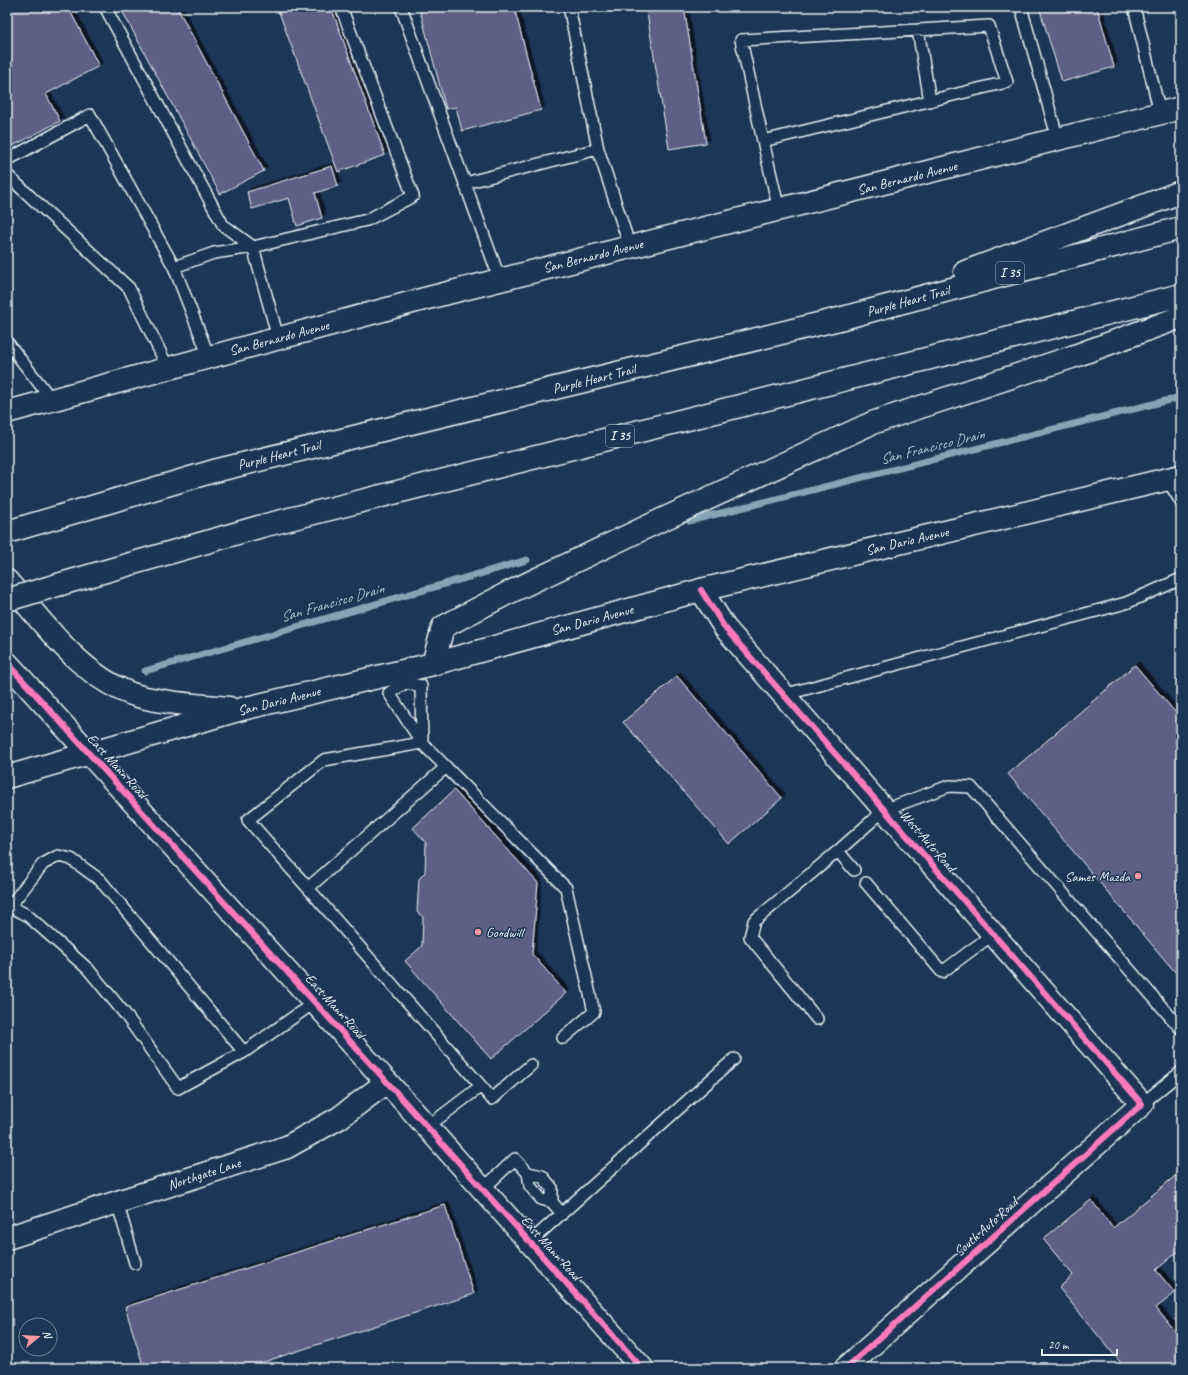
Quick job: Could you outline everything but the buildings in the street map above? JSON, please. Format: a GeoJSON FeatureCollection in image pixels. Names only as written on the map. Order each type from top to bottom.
{"type":"FeatureCollection","features":[{"type":"Feature","properties":{"kind":"main road","name":"San Bernardo Avenue"},"geometry":{"type":"LineString","coordinates":[[7,412],[424,299],[1171,111]]}},
{"type":"Feature","properties":{"kind":"main road"},"geometry":{"type":"LineString","coordinates":[[839,319],[1181,192]]}},
{"type":"Feature","properties":{"kind":"main road","name":"Purple Heart Trail"},"geometry":{"type":"LineString","coordinates":[[12,531],[214,471],[839,319],[1181,228]]}},
{"type":"Feature","properties":{"kind":"main road","name":"I 35"},"geometry":{"type":"LineString","coordinates":[[7,600],[262,526],[1181,295]]}},
{"type":"Feature","properties":{"kind":"main road"},"geometry":{"type":"LineString","coordinates":[[433,664],[443,627],[513,591],[743,482],[872,423],[1072,357],[1181,317]]}},
{"type":"Feature","properties":{"kind":"main road"},"geometry":{"type":"LineString","coordinates":[[7,422],[30,406]]}},
{"type":"Feature","properties":{"kind":"main road","name":"San Dario Avenue"},"geometry":{"type":"LineString","coordinates":[[7,777],[242,710],[403,677],[433,664],[701,590],[1174,477]]}},
{"type":"Feature","properties":{"kind":"main road"},"geometry":{"type":"LineString","coordinates":[[7,581],[70,652],[102,679],[138,696],[169,702],[242,710]]}},
{"type":"Feature","properties":{"kind":"main road","name":"West Auto Road"},"geometry":{"type":"LineString","coordinates":[[701,590],[725,628],[1142,1104]]}},
{"type":"Feature","properties":{"kind":"main road","name":"East Mann Road"},"geometry":{"type":"LineString","coordinates":[[7,663],[315,1002],[642,1368]]}},
{"type":"Feature","properties":{"kind":"main road","name":"Northgate Lane"},"geometry":{"type":"LineString","coordinates":[[7,1238],[287,1147],[339,1118],[387,1082]]}},
{"type":"Feature","properties":{"kind":"main road","name":"South Auto Road"},"geometry":{"type":"LineString","coordinates":[[846,1368],[1142,1104]]}},
{"type":"Feature","properties":{"kind":"lane"},"geometry":{"type":"LineString","coordinates":[[104,7],[223,225],[253,247],[278,338]]}},
{"type":"Feature","properties":{"kind":"lane"},"geometry":{"type":"LineString","coordinates":[[174,267],[214,253],[253,247],[367,220],[414,196],[341,7]]}},
{"type":"Feature","properties":{"kind":"lane"},"geometry":{"type":"LineString","coordinates":[[401,7],[500,280]]}},
{"type":"Feature","properties":{"kind":"lane"},"geometry":{"type":"LineString","coordinates":[[569,7],[598,149],[630,247]]}},
{"type":"Feature","properties":{"kind":"lane"},"geometry":{"type":"LineString","coordinates":[[1021,7],[1058,140]]}},
{"type":"Feature","properties":{"kind":"lane"},"geometry":{"type":"LineString","coordinates":[[1134,7],[1171,111]]}},
{"type":"Feature","properties":{"kind":"lane"},"geometry":{"type":"LineString","coordinates":[[763,141],[1007,82],[989,26],[741,40],[763,141],[779,210]]}},
{"type":"Feature","properties":{"kind":"lane"},"geometry":{"type":"LineString","coordinates":[[918,30],[930,101]]}},
{"type":"Feature","properties":{"kind":"lane"},"geometry":{"type":"LineString","coordinates":[[7,160],[90,115],[174,267],[209,357]]}},
{"type":"Feature","properties":{"kind":"lane"},"geometry":{"type":"LineString","coordinates":[[465,183],[598,149]]}},
{"type":"Feature","properties":{"kind":"lane"},"geometry":{"type":"LineString","coordinates":[[7,175],[130,288],[168,368]]}},
{"type":"Feature","properties":{"kind":"lane"},"geometry":{"type":"LineString","coordinates":[[7,342],[52,400]]}},
{"type":"Feature","properties":{"kind":"lane"},"geometry":{"type":"LineString","coordinates":[[1174,477],[1181,502]]}},
{"type":"Feature","properties":{"kind":"lane"},"geometry":{"type":"LineString","coordinates":[[784,695],[1126,603],[1181,579]]}},
{"type":"Feature","properties":{"kind":"lane"},"geometry":{"type":"LineString","coordinates":[[422,743],[421,686],[403,677],[389,693],[422,743],[566,888],[594,1012],[563,1038]]}},
{"type":"Feature","properties":{"kind":"lane"},"geometry":{"type":"LineString","coordinates":[[422,743],[324,760],[248,820],[492,1099],[531,1065]]}},
{"type":"Feature","properties":{"kind":"lane"},"geometry":{"type":"LineString","coordinates":[[308,888],[446,767]]}},
{"type":"Feature","properties":{"kind":"lane"},"geometry":{"type":"LineString","coordinates":[[817,1019],[750,937],[754,921],[884,810],[949,786],[971,787],[1181,1029]]}},
{"type":"Feature","properties":{"kind":"lane"},"geometry":{"type":"LineString","coordinates":[[838,850],[854,870]]}},
{"type":"Feature","properties":{"kind":"lane"},"geometry":{"type":"LineString","coordinates":[[244,1052],[100,880],[71,859],[58,856],[43,864],[8,906],[27,915],[88,969],[125,1014],[178,1088],[244,1052],[315,1002]]}},
{"type":"Feature","properties":{"kind":"lane"},"geometry":{"type":"LineString","coordinates":[[866,883],[942,972],[993,934]]}},
{"type":"Feature","properties":{"kind":"lane"},"geometry":{"type":"LineString","coordinates":[[530,1242],[734,1059]]}},
{"type":"Feature","properties":{"kind":"lane"},"geometry":{"type":"LineString","coordinates":[[1142,1104],[1181,1072]]}},
{"type":"Feature","properties":{"kind":"lane"},"geometry":{"type":"LineString","coordinates":[[427,1127],[481,1086]]}},
{"type":"Feature","properties":{"kind":"lane"},"geometry":{"type":"LineString","coordinates":[[483,1189],[515,1159],[528,1173],[530,1186],[541,1199],[552,1202],[562,1214]]}},
{"type":"Feature","properties":{"kind":"lane"},"geometry":{"type":"LineString","coordinates":[[528,1173],[542,1176],[552,1188],[552,1202]]}},
{"type":"Feature","properties":{"kind":"lane"},"geometry":{"type":"LineString","coordinates":[[117,1202],[135,1263]]}},
{"type":"Feature","properties":{"kind":"waterway","name":"San Francisco Drain"},"geometry":{"type":"LineString","coordinates":[[689,521],[1181,397]]}},
{"type":"Feature","properties":{"kind":"waterway","name":"San Francisco Drain"},"geometry":{"type":"LineString","coordinates":[[145,671],[527,560]]}},
{"type":"Feature","properties":{"kind":"cycle path"},"geometry":{"type":"LineString","coordinates":[[701,590],[725,628],[1142,1104],[846,1368]]}},
{"type":"Feature","properties":{"kind":"cycle path"},"geometry":{"type":"LineString","coordinates":[[7,663],[387,1082],[642,1368]]}},
{"type":"Feature","properties":{"kind":"place","name":"Sames Mazda"},"geometry":{"type":"Point","coordinates":[1138,876]}},
{"type":"Feature","properties":{"kind":"place","name":"Goodwill"},"geometry":{"type":"Point","coordinates":[478,932]}}]}
